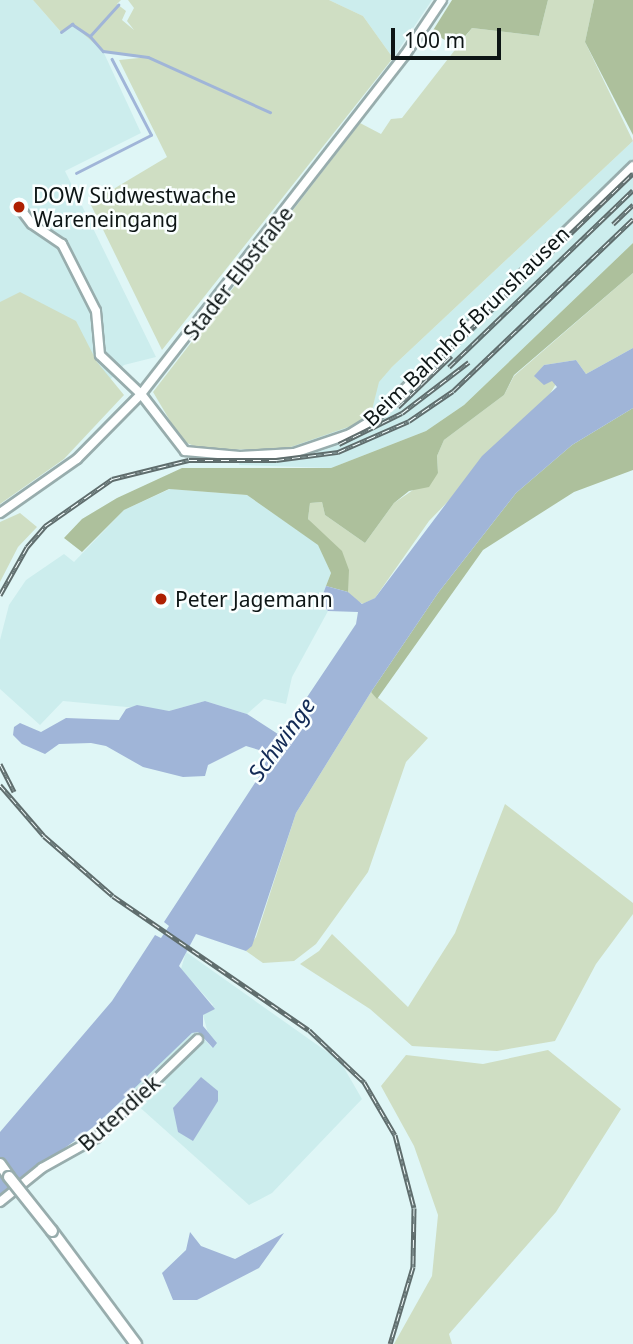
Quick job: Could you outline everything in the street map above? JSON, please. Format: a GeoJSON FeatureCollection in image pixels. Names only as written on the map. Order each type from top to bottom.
{"type":"FeatureCollection","features":[{"type":"Feature","properties":{"kind":"main road"},"geometry":{"type":"LineString","coordinates":[[0,1164],[136,1344]]}},
{"type":"Feature","properties":{"kind":"street","name":"Stader Elbstraße"},"geometry":{"type":"LineString","coordinates":[[0,513],[77,459],[141,394],[397,66],[442,0]]}},
{"type":"Feature","properties":{"kind":"street","name":"Beim Bahnhof Brunshausen"},"geometry":{"type":"LineString","coordinates":[[19,207],[32,224],[62,244],[96,312],[100,355],[141,394],[175,441],[196,454],[294,453],[350,434],[391,404],[633,166]]}},
{"type":"Feature","properties":{"kind":"street","name":"Butendiek"},"geometry":{"type":"LineString","coordinates":[[0,1202],[43,1168],[96,1138],[198,1039]]}},
{"type":"Feature","properties":{"kind":"shaded area"},"geometry":{"type":"Polygon","coordinates":[[[0,0],[33,0],[61,32],[72,24],[90,36],[103,51],[141,133],[65,171],[156,357],[124,365],[0,494],[0,0]]]}},
{"type":"Feature","properties":{"kind":"shaded area"},"geometry":{"type":"Polygon","coordinates":[[[329,0],[432,0],[393,58],[363,16],[329,0]]]}},
{"type":"Feature","properties":{"kind":"shaded area"},"geometry":{"type":"Polygon","coordinates":[[[633,141],[633,243],[464,405],[426,431],[331,468],[239,465],[241,450],[265,450],[372,410],[378,382],[392,367],[633,141]]]}},
{"type":"Feature","properties":{"kind":"shaded area"},"geometry":{"type":"Polygon","coordinates":[[[170,489],[247,495],[319,545],[331,573],[320,602],[328,611],[292,677],[286,704],[264,699],[247,714],[205,701],[169,711],[63,701],[40,725],[0,689],[0,640],[9,605],[26,580],[64,554],[74,562],[124,510],[170,489]]]}},
{"type":"Feature","properties":{"kind":"shaded area"},"geometry":{"type":"Polygon","coordinates":[[[186,952],[340,1061],[362,1099],[272,1193],[249,1205],[126,1095],[192,1033],[198,1032],[212,1048],[203,1015],[213,1005],[181,969],[186,952]]]}},
{"type":"Feature","properties":{"kind":"green space"},"geometry":{"type":"Polygon","coordinates":[[[33,0],[121,0],[117,4],[126,11],[122,20],[134,30],[127,21],[134,8],[128,0],[329,0],[363,16],[393,58],[162,350],[90,203],[167,157],[119,60],[149,57],[103,51],[72,24],[61,32],[33,0]]]}},
{"type":"Feature","properties":{"kind":"green space"},"geometry":{"type":"Polygon","coordinates":[[[452,0],[548,0],[539,36],[472,28],[456,47],[432,32],[452,0]]]}},
{"type":"Feature","properties":{"kind":"green space"},"geometry":{"type":"Polygon","coordinates":[[[548,0],[594,0],[585,42],[633,141],[392,367],[379,382],[372,410],[354,425],[285,449],[204,450],[182,441],[153,392],[360,123],[381,134],[391,119],[402,118],[472,28],[539,36],[548,0]]]}},
{"type":"Feature","properties":{"kind":"green space"},"geometry":{"type":"Polygon","coordinates":[[[594,0],[633,0],[633,135],[585,42],[594,0]]]}},
{"type":"Feature","properties":{"kind":"green space"},"geometry":{"type":"Polygon","coordinates":[[[633,243],[633,273],[514,375],[504,395],[444,440],[437,456],[438,473],[429,487],[409,491],[394,503],[365,543],[325,515],[322,502],[310,503],[308,519],[342,551],[349,570],[348,592],[326,586],[331,573],[318,545],[247,495],[169,489],[124,510],[82,552],[64,538],[82,519],[117,498],[182,468],[331,468],[426,431],[464,405],[633,243]]]}},
{"type":"Feature","properties":{"kind":"green space"},"geometry":{"type":"Polygon","coordinates":[[[633,273],[633,348],[586,374],[576,360],[544,365],[535,376],[557,382],[547,399],[429,521],[375,598],[363,604],[352,598],[348,592],[348,570],[308,519],[310,503],[322,502],[325,515],[365,543],[394,503],[438,473],[437,456],[444,440],[504,395],[514,376],[633,273]]]}},
{"type":"Feature","properties":{"kind":"green space"},"geometry":{"type":"Polygon","coordinates":[[[20,292],[76,321],[97,362],[124,395],[64,459],[0,504],[0,302],[20,292]]]}},
{"type":"Feature","properties":{"kind":"green space"},"geometry":{"type":"Polygon","coordinates":[[[633,408],[633,470],[574,492],[483,550],[377,699],[371,692],[438,593],[516,493],[572,445],[633,408]]]}},
{"type":"Feature","properties":{"kind":"green space"},"geometry":{"type":"Polygon","coordinates":[[[20,513],[37,527],[18,547],[0,582],[0,522],[20,513]]]}},
{"type":"Feature","properties":{"kind":"green space"},"geometry":{"type":"Polygon","coordinates":[[[371,692],[428,738],[406,762],[368,872],[316,944],[294,961],[263,963],[246,951],[256,937],[296,813],[371,692]]]}},
{"type":"Feature","properties":{"kind":"green space"},"geometry":{"type":"Polygon","coordinates":[[[505,804],[633,903],[633,914],[596,964],[555,1041],[497,1051],[412,1046],[370,1009],[300,964],[319,951],[332,934],[408,1007],[455,933],[505,804]]]}},
{"type":"Feature","properties":{"kind":"green space"},"geometry":{"type":"Polygon","coordinates":[[[548,1050],[621,1109],[556,1212],[449,1334],[452,1344],[394,1344],[432,1276],[438,1215],[414,1146],[381,1086],[406,1055],[483,1064],[548,1050]]]}},
{"type":"Feature","properties":{"kind":"water","name":"Schwinge"},"geometry":{"type":"Polygon","coordinates":[[[633,348],[633,408],[572,445],[516,493],[438,593],[371,692],[296,813],[252,946],[246,951],[196,934],[179,966],[215,1009],[203,1015],[203,1026],[217,1043],[213,1048],[198,1032],[192,1033],[95,1126],[0,1195],[0,1132],[112,1001],[155,935],[161,938],[169,926],[164,922],[262,772],[269,753],[246,746],[208,765],[205,776],[183,777],[143,767],[106,746],[91,743],[59,744],[45,754],[22,744],[13,735],[14,727],[20,723],[41,732],[66,718],[119,720],[126,709],[137,705],[169,711],[205,701],[247,714],[281,736],[356,624],[358,612],[328,611],[320,602],[326,586],[348,592],[362,604],[375,598],[482,456],[557,387],[552,381],[544,385],[534,376],[544,365],[576,360],[586,374],[633,348]]]}},
{"type":"Feature","properties":{"kind":"water"},"geometry":{"type":"Polygon","coordinates":[[[201,1077],[218,1091],[218,1101],[193,1141],[178,1132],[173,1108],[201,1077]]]}},
{"type":"Feature","properties":{"kind":"water"},"geometry":{"type":"Polygon","coordinates":[[[190,1232],[201,1246],[235,1259],[284,1233],[259,1268],[197,1300],[173,1300],[162,1273],[186,1250],[190,1232]]]}},
{"type":"Feature","properties":{"kind":"waterway"},"geometry":{"type":"LineString","coordinates":[[61,32],[72,24],[90,36],[118,5]]}},
{"type":"Feature","properties":{"kind":"waterway"},"geometry":{"type":"LineString","coordinates":[[90,36],[103,51],[148,57],[270,112]]}},
{"type":"Feature","properties":{"kind":"waterway"},"geometry":{"type":"LineString","coordinates":[[76,173],[151,135],[112,60]]}},
{"type":"Feature","properties":{"kind":"railway"},"geometry":{"type":"LineString","coordinates":[[439,360],[633,173]]}},
{"type":"Feature","properties":{"kind":"railway"},"geometry":{"type":"LineString","coordinates":[[449,367],[633,190]]}},
{"type":"Feature","properties":{"kind":"railway"},"geometry":{"type":"LineString","coordinates":[[613,224],[633,205]]}},
{"type":"Feature","properties":{"kind":"railway"},"geometry":{"type":"LineString","coordinates":[[0,595],[27,547],[45,526],[112,479],[189,460],[276,460],[338,452],[409,421],[453,391],[633,219]]}},
{"type":"Feature","properties":{"kind":"railway"},"geometry":{"type":"LineString","coordinates":[[398,407],[451,356]]}},
{"type":"Feature","properties":{"kind":"railway"},"geometry":{"type":"LineString","coordinates":[[339,444],[402,413],[469,362]]}},
{"type":"Feature","properties":{"kind":"railway"},"geometry":{"type":"LineString","coordinates":[[0,764],[14,792]]}},
{"type":"Feature","properties":{"kind":"railway"},"geometry":{"type":"LineString","coordinates":[[0,785],[44,836],[113,896],[309,1030],[364,1082],[395,1135],[414,1208],[413,1267],[390,1344]]}},
{"type":"Feature","properties":{"kind":"place","name":"DOW Südwestwache Wareneingang"},"geometry":{"type":"Point","coordinates":[19,207]}},
{"type":"Feature","properties":{"kind":"place","name":"Peter Jagemann"},"geometry":{"type":"Point","coordinates":[161,599]}}]}
